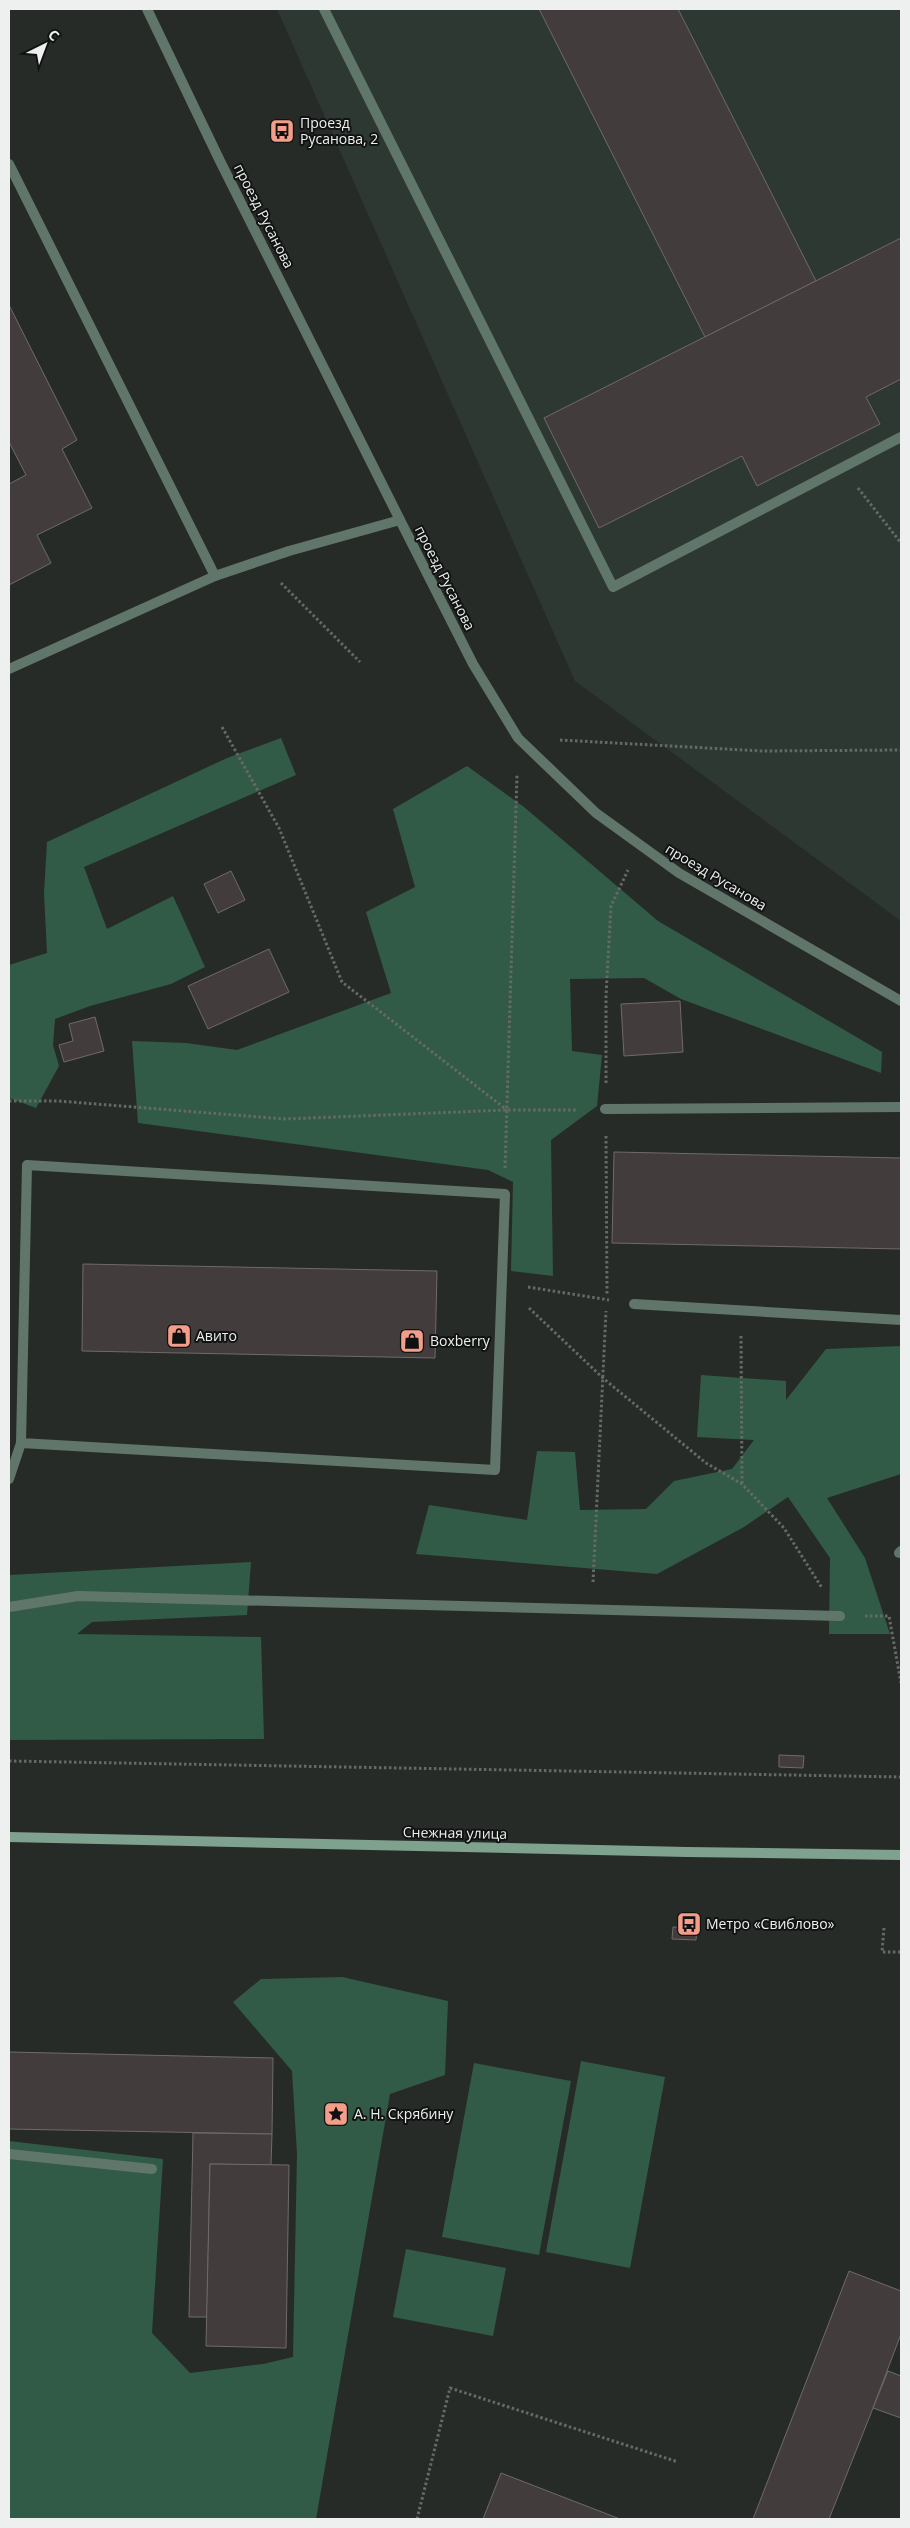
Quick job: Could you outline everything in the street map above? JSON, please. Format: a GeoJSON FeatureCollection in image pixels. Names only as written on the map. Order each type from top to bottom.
{"type":"FeatureCollection","features":[{"type":"Feature","properties":{"kind":"main road","name":"Снежная улица"},"geometry":{"type":"LineString","coordinates":[[9,1837],[668,1852],[901,1855]]}},
{"type":"Feature","properties":{"kind":"street","name":"проезд Русанова"},"geometry":{"type":"LineString","coordinates":[[148,9],[220,161],[473,664],[518,738],[596,813],[679,873],[901,1001]]}},
{"type":"Feature","properties":{"kind":"street"},"geometry":{"type":"LineString","coordinates":[[324,9],[614,587],[901,437]]}},
{"type":"Feature","properties":{"kind":"street"},"geometry":{"type":"LineString","coordinates":[[9,164],[216,576]]}},
{"type":"Feature","properties":{"kind":"street"},"geometry":{"type":"LineString","coordinates":[[9,669],[216,576],[259,561],[400,520]]}},
{"type":"Feature","properties":{"kind":"street"},"geometry":{"type":"LineString","coordinates":[[605,1110],[901,1107]]}},
{"type":"Feature","properties":{"kind":"street"},"geometry":{"type":"LineString","coordinates":[[9,1479],[21,1443],[28,1165],[505,1194],[495,1470],[21,1443]]}},
{"type":"Feature","properties":{"kind":"street"},"geometry":{"type":"LineString","coordinates":[[634,1304],[901,1320]]}},
{"type":"Feature","properties":{"kind":"street"},"geometry":{"type":"LineString","coordinates":[[9,1606],[78,1596],[840,1616]]}},
{"type":"Feature","properties":{"kind":"street"},"geometry":{"type":"LineString","coordinates":[[9,2154],[152,2169]]}},
{"type":"Feature","properties":{"kind":"path"},"geometry":{"type":"LineString","coordinates":[[842,468],[901,543]]}},
{"type":"Feature","properties":{"kind":"path"},"geometry":{"type":"LineString","coordinates":[[259,561],[360,662]]}},
{"type":"Feature","properties":{"kind":"path"},"geometry":{"type":"LineString","coordinates":[[222,727],[279,828],[342,982],[507,1110]]}},
{"type":"Feature","properties":{"kind":"path"},"geometry":{"type":"LineString","coordinates":[[505,1194],[518,738],[762,751],[901,750]]}},
{"type":"Feature","properties":{"kind":"path"},"geometry":{"type":"LineString","coordinates":[[592,1610],[607,1300],[606,995],[611,906],[640,845]]}},
{"type":"Feature","properties":{"kind":"path"},"geometry":{"type":"LineString","coordinates":[[9,1101],[58,1101],[286,1119],[507,1110],[605,1110]]}},
{"type":"Feature","properties":{"kind":"path"},"geometry":{"type":"LineString","coordinates":[[503,1283],[634,1304]]}},
{"type":"Feature","properties":{"kind":"path"},"geometry":{"type":"LineString","coordinates":[[503,1283],[604,1379],[706,1463],[742,1484],[784,1528],[840,1616],[889,1616],[901,1683]]}},
{"type":"Feature","properties":{"kind":"path"},"geometry":{"type":"LineString","coordinates":[[741,1310],[742,1484]]}},
{"type":"Feature","properties":{"kind":"path"},"geometry":{"type":"LineString","coordinates":[[9,1761],[901,1776]]}},
{"type":"Feature","properties":{"kind":"path"},"geometry":{"type":"LineString","coordinates":[[884,1928],[882,1952],[901,1952]]}},
{"type":"Feature","properties":{"kind":"path"},"geometry":{"type":"LineString","coordinates":[[417,2519],[450,2388],[678,2462]]}},
{"type":"Feature","properties":{"kind":"shaded area"},"geometry":{"type":"Polygon","coordinates":[[[277,9],[901,9],[901,921],[575,681],[277,9]]]}},
{"type":"Feature","properties":{"kind":"green space"},"geometry":{"type":"Polygon","coordinates":[[[281,738],[296,775],[84,867],[107,929],[173,896],[205,967],[171,984],[90,1006],[55,1019],[53,1045],[59,1066],[36,1108],[9,1098],[9,965],[47,953],[44,893],[47,842],[227,758],[281,738]]]}},
{"type":"Feature","properties":{"kind":"green space"},"geometry":{"type":"Polygon","coordinates":[[[467,766],[524,807],[658,921],[882,1052],[881,1073],[681,999],[644,978],[570,979],[572,1051],[602,1055],[597,1106],[551,1140],[553,1276],[511,1271],[513,1182],[488,1170],[138,1123],[132,1041],[186,1043],[237,1050],[391,993],[366,912],[415,887],[393,809],[467,766]]]}},
{"type":"Feature","properties":{"kind":"green space"},"geometry":{"type":"Polygon","coordinates":[[[901,1346],[901,1474],[827,1498],[865,1558],[890,1634],[829,1634],[830,1558],[788,1497],[744,1527],[657,1574],[416,1554],[429,1505],[527,1520],[537,1451],[575,1452],[580,1510],[646,1509],[674,1481],[732,1469],[754,1440],[697,1437],[701,1375],[786,1381],[786,1400],[826,1349],[901,1346]]]}},
{"type":"Feature","properties":{"kind":"green space"},"geometry":{"type":"Polygon","coordinates":[[[251,1562],[247,1615],[92,1622],[77,1634],[261,1637],[264,1739],[9,1740],[9,1575],[251,1562]]]}},
{"type":"Feature","properties":{"kind":"green space"},"geometry":{"type":"Polygon","coordinates":[[[342,1977],[448,2001],[445,2075],[390,2094],[316,2519],[9,2519],[9,2141],[163,2159],[152,2333],[190,2373],[263,2364],[293,2357],[297,2154],[292,2071],[233,2002],[261,1979],[342,1977]]]}},
{"type":"Feature","properties":{"kind":"green space"},"geometry":{"type":"Polygon","coordinates":[[[581,2061],[665,2077],[630,2268],[546,2252],[581,2061]]]}},
{"type":"Feature","properties":{"kind":"green space"},"geometry":{"type":"Polygon","coordinates":[[[474,2063],[571,2081],[539,2255],[442,2237],[474,2063]]]}},
{"type":"Feature","properties":{"kind":"green space"},"geometry":{"type":"Polygon","coordinates":[[[406,2249],[506,2268],[493,2336],[393,2317],[406,2249]]]}},
{"type":"Feature","properties":{"kind":"building"},"geometry":{"type":"Polygon","coordinates":[[[539,9],[678,9],[816,281],[705,337],[539,9]]]}},
{"type":"Feature","properties":{"kind":"building"},"geometry":{"type":"Polygon","coordinates":[[[901,238],[901,379],[866,397],[880,424],[757,486],[742,456],[599,528],[544,418],[901,238]]]}},
{"type":"Feature","properties":{"kind":"building"},"geometry":{"type":"Polygon","coordinates":[[[9,305],[77,440],[62,449],[92,508],[37,535],[51,563],[9,585],[9,484],[26,475],[9,442],[9,305]]]}},
{"type":"Feature","properties":{"kind":"building"},"geometry":{"type":"Polygon","coordinates":[[[231,871],[245,900],[218,913],[204,884],[231,871]]]}},
{"type":"Feature","properties":{"kind":"building"},"geometry":{"type":"Polygon","coordinates":[[[269,949],[289,992],[208,1029],[188,986],[269,949]]]}},
{"type":"Feature","properties":{"kind":"building"},"geometry":{"type":"Polygon","coordinates":[[[680,1001],[683,1052],[624,1056],[621,1004],[680,1001]]]}},
{"type":"Feature","properties":{"kind":"building"},"geometry":{"type":"Polygon","coordinates":[[[95,1017],[104,1051],[64,1062],[59,1045],[73,1041],[69,1024],[95,1017]]]}},
{"type":"Feature","properties":{"kind":"building"},"geometry":{"type":"Polygon","coordinates":[[[614,1152],[901,1158],[901,1249],[612,1243],[614,1152]]]}},
{"type":"Feature","properties":{"kind":"building"},"geometry":{"type":"Polygon","coordinates":[[[83,1264],[437,1271],[435,1358],[82,1351],[83,1264]]]}},
{"type":"Feature","properties":{"kind":"building"},"geometry":{"type":"Polygon","coordinates":[[[779,1755],[804,1756],[803,1768],[779,1767],[779,1755]]]}},
{"type":"Feature","properties":{"kind":"building"},"geometry":{"type":"Polygon","coordinates":[[[673,1927],[697,1928],[696,1940],[672,1939],[673,1927]]]}},
{"type":"Feature","properties":{"kind":"building"},"geometry":{"type":"Polygon","coordinates":[[[9,2052],[273,2058],[272,2134],[9,2129],[9,2052]]]}},
{"type":"Feature","properties":{"kind":"building"},"geometry":{"type":"Polygon","coordinates":[[[193,2133],[272,2134],[271,2165],[210,2164],[207,2317],[189,2317],[193,2133]]]}},
{"type":"Feature","properties":{"kind":"building"},"geometry":{"type":"Polygon","coordinates":[[[210,2164],[289,2165],[286,2348],[206,2346],[210,2164]]]}},
{"type":"Feature","properties":{"kind":"building"},"geometry":{"type":"Polygon","coordinates":[[[849,2271],[901,2291],[901,2334],[873,2408],[829,2519],[753,2519],[849,2271]]]}},
{"type":"Feature","properties":{"kind":"building"},"geometry":{"type":"Polygon","coordinates":[[[888,2371],[901,2376],[901,2418],[873,2408],[888,2371]]]}},
{"type":"Feature","properties":{"kind":"building"},"geometry":{"type":"Polygon","coordinates":[[[501,2473],[620,2519],[483,2519],[501,2473]]]}},
{"type":"Feature","properties":{"kind":"place","name":"Проезд Русанова, 2"},"geometry":{"type":"Point","coordinates":[282,131]}},
{"type":"Feature","properties":{"kind":"place","name":"Авито"},"geometry":{"type":"Point","coordinates":[179,1336]}},
{"type":"Feature","properties":{"kind":"place","name":"Boxberry"},"geometry":{"type":"Point","coordinates":[412,1341]}},
{"type":"Feature","properties":{"kind":"place","name":"Метро «Свиблово»"},"geometry":{"type":"Point","coordinates":[689,1924]}},
{"type":"Feature","properties":{"kind":"place","name":"А. Н. Скрябину"},"geometry":{"type":"Point","coordinates":[336,2114]}}]}
